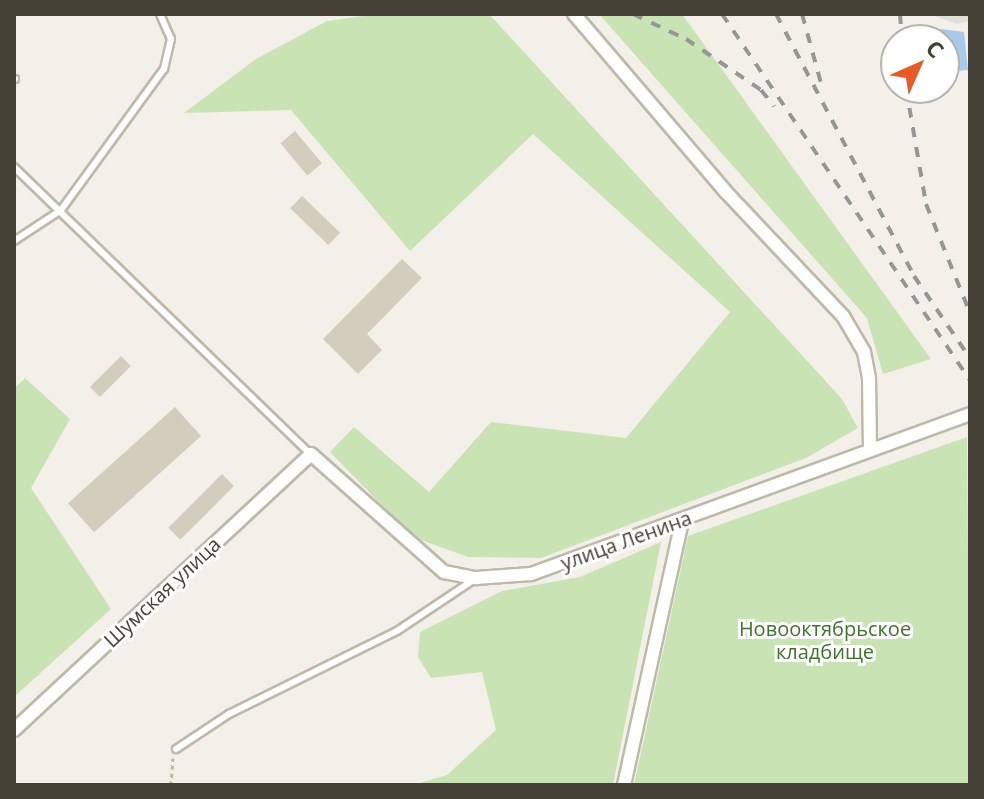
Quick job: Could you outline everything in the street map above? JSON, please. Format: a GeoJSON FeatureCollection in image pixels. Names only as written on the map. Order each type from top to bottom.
{"type":"FeatureCollection","features":[{"type":"Feature","properties":{"kind":"street"},"geometry":{"type":"LineString","coordinates":[[574,14],[725,191],[843,316],[864,352],[869,378],[870,449]]}},
{"type":"Feature","properties":{"kind":"street","name":"улица Ленина"},"geometry":{"type":"LineString","coordinates":[[311,454],[444,572],[476,578],[531,574],[970,414]]}},
{"type":"Feature","properties":{"kind":"street","name":"Шумская улица"},"geometry":{"type":"LineString","coordinates":[[14,730],[311,454]]}},
{"type":"Feature","properties":{"kind":"street"},"geometry":{"type":"LineString","coordinates":[[624,785],[682,521]]}},
{"type":"Feature","properties":{"kind":"lane"},"geometry":{"type":"LineString","coordinates":[[14,241],[61,210],[164,69],[171,39],[160,14]]}},
{"type":"Feature","properties":{"kind":"lane"},"geometry":{"type":"LineString","coordinates":[[14,167],[311,454]]}},
{"type":"Feature","properties":{"kind":"lane"},"geometry":{"type":"LineString","coordinates":[[176,749],[229,714],[397,631],[476,578]]}},
{"type":"Feature","properties":{"kind":"path"},"geometry":{"type":"LineString","coordinates":[[171,785],[169,766],[176,749]]}},
{"type":"Feature","properties":{"kind":"shaded area"},"geometry":{"type":"Polygon","coordinates":[[[929,14],[970,14],[970,21],[957,24],[929,14]]]}},
{"type":"Feature","properties":{"kind":"green space"},"geometry":{"type":"Polygon","coordinates":[[[379,14],[489,14],[842,399],[858,428],[806,458],[541,558],[468,557],[413,537],[330,452],[354,427],[429,492],[491,422],[626,438],[730,312],[533,134],[410,251],[291,110],[184,113],[256,59],[327,21],[379,14]]]}},
{"type":"Feature","properties":{"kind":"green space"},"geometry":{"type":"Polygon","coordinates":[[[599,14],[682,14],[931,359],[883,374],[867,318],[599,14]]]}},
{"type":"Feature","properties":{"kind":"green space"},"geometry":{"type":"Polygon","coordinates":[[[25,378],[70,419],[31,488],[111,609],[14,697],[14,389],[25,378]]]}},
{"type":"Feature","properties":{"kind":"green space","name":"Новооктябрьское кладбище"},"geometry":{"type":"Polygon","coordinates":[[[967,437],[970,785],[634,785],[688,536],[967,437]]]}},
{"type":"Feature","properties":{"kind":"green space"},"geometry":{"type":"Polygon","coordinates":[[[661,542],[613,785],[413,785],[447,775],[496,730],[482,672],[431,678],[418,657],[420,632],[502,591],[580,577],[661,542]]]}},
{"type":"Feature","properties":{"kind":"water"},"geometry":{"type":"Polygon","coordinates":[[[960,31],[964,32],[968,70],[960,71],[960,31]]]}},
{"type":"Feature","properties":{"kind":"building"},"geometry":{"type":"Polygon","coordinates":[[[295,131],[322,163],[307,175],[280,143],[295,131]]]}},
{"type":"Feature","properties":{"kind":"building"},"geometry":{"type":"Polygon","coordinates":[[[302,196],[340,233],[328,245],[290,208],[302,196]]]}},
{"type":"Feature","properties":{"kind":"building"},"geometry":{"type":"Polygon","coordinates":[[[402,259],[422,278],[367,334],[382,350],[358,374],[323,339],[402,259]]]}},
{"type":"Feature","properties":{"kind":"building"},"geometry":{"type":"Polygon","coordinates":[[[121,356],[131,366],[100,397],[90,387],[121,356]]]}},
{"type":"Feature","properties":{"kind":"building"},"geometry":{"type":"Polygon","coordinates":[[[175,407],[201,436],[94,532],[68,503],[175,407]]]}},
{"type":"Feature","properties":{"kind":"building"},"geometry":{"type":"Polygon","coordinates":[[[222,474],[234,486],[180,540],[168,528],[222,474]]]}},
{"type":"Feature","properties":{"kind":"railway"},"geometry":{"type":"LineString","coordinates":[[633,14],[686,39],[761,90],[774,106]]}},
{"type":"Feature","properties":{"kind":"railway"},"geometry":{"type":"LineString","coordinates":[[722,14],[970,380]]}},
{"type":"Feature","properties":{"kind":"railway"},"geometry":{"type":"LineString","coordinates":[[776,14],[914,276],[970,358]]}},
{"type":"Feature","properties":{"kind":"railway"},"geometry":{"type":"LineString","coordinates":[[802,14],[821,83]]}},
{"type":"Feature","properties":{"kind":"railway"},"geometry":{"type":"LineString","coordinates":[[900,14],[901,24]]}},
{"type":"Feature","properties":{"kind":"railway"},"geometry":{"type":"LineString","coordinates":[[909,104],[926,204],[970,313]]}}]}
